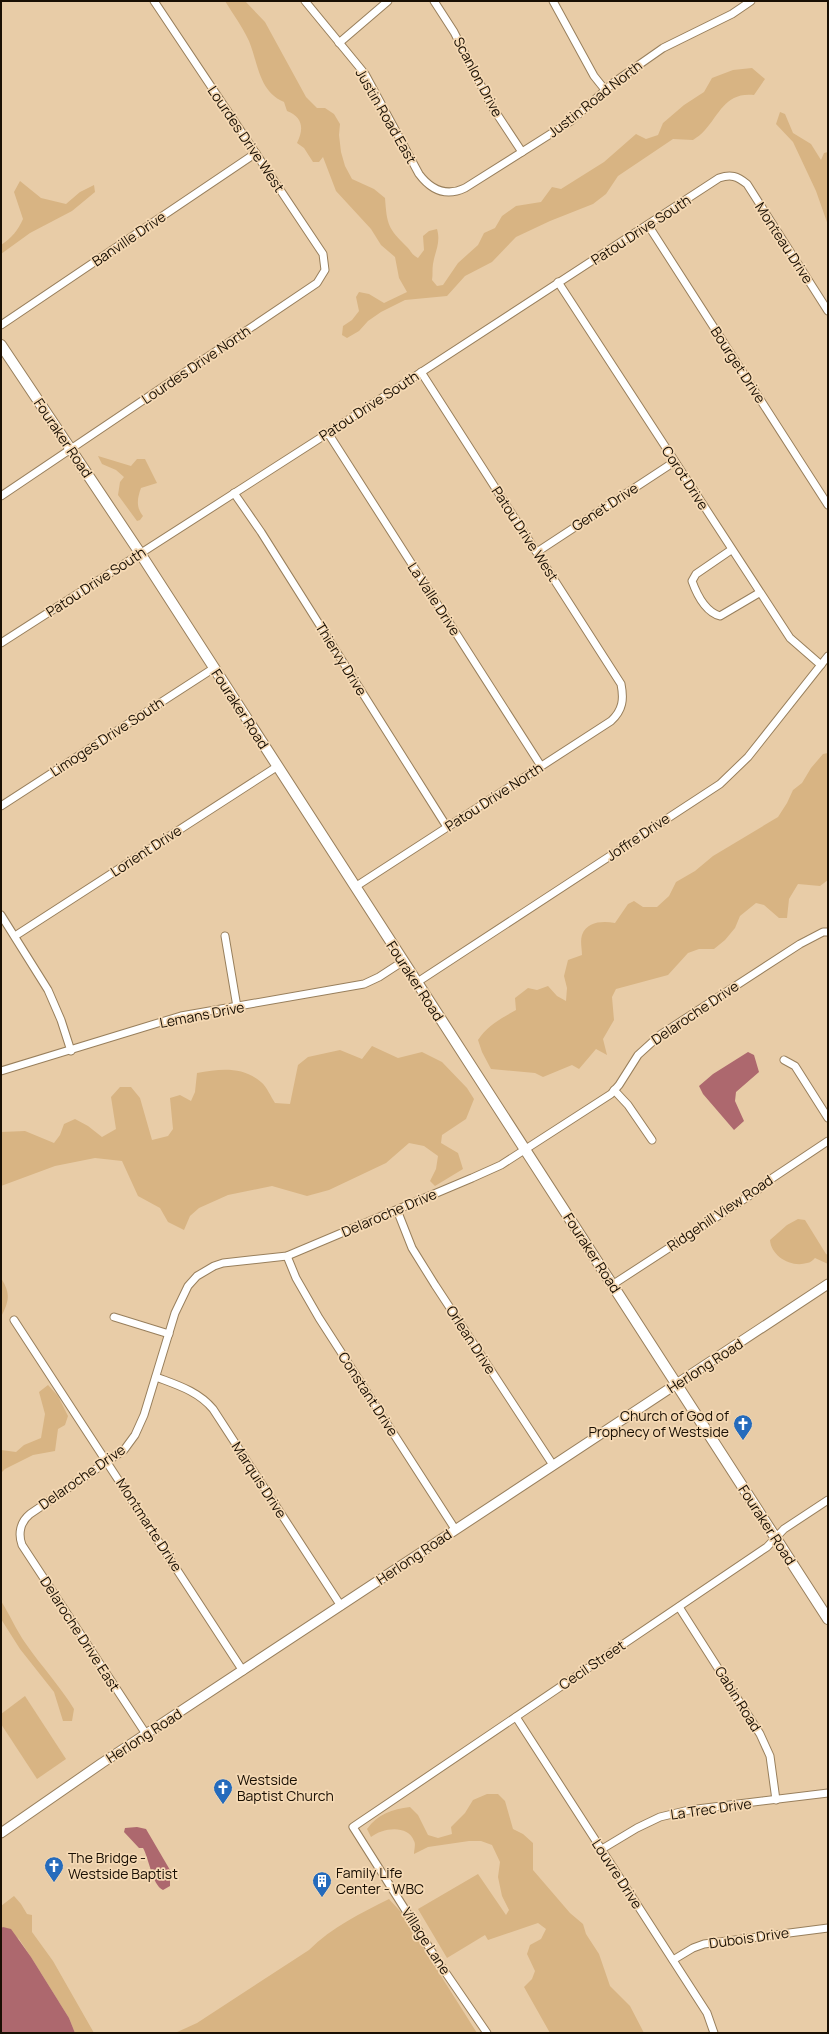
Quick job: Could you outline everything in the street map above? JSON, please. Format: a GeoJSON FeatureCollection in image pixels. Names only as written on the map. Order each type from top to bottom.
{"type":"FeatureCollection","features":[{"type":"Feature","properties":{"kind":"main road","name":"Fouraker Road"},"geometry":{"type":"LineString","coordinates":[[1,345],[140,553],[278,766],[402,962],[828,1619]]}},
{"type":"Feature","properties":{"kind":"street","name":"Lourdes Drive West"},"geometry":{"type":"LineString","coordinates":[[154,1],[323,254],[325,270],[321,279]]}},
{"type":"Feature","properties":{"kind":"street","name":"Justin Road East"},"geometry":{"type":"LineString","coordinates":[[305,1],[365,74],[419,174],[430,186],[438,191]]}},
{"type":"Feature","properties":{"kind":"street"},"geometry":{"type":"LineString","coordinates":[[339,43],[388,1]]}},
{"type":"Feature","properties":{"kind":"street","name":"Scanlon Drive"},"geometry":{"type":"LineString","coordinates":[[434,1],[454,32],[490,105],[522,152]]}},
{"type":"Feature","properties":{"kind":"street"},"geometry":{"type":"LineString","coordinates":[[553,1],[594,76],[606,91]]}},
{"type":"Feature","properties":{"kind":"street","name":"Justin Road North"},"geometry":{"type":"LineString","coordinates":[[438,191],[448,192],[460,190],[571,121],[613,84],[663,48],[732,14],[751,1]]}},
{"type":"Feature","properties":{"kind":"street","name":"Banville Drive"},"geometry":{"type":"LineString","coordinates":[[1,325],[256,153]]}},
{"type":"Feature","properties":{"kind":"street","name":"Patou Drive South"},"geometry":{"type":"LineString","coordinates":[[1,643],[328,433],[720,178],[727,176],[738,177]]}},
{"type":"Feature","properties":{"kind":"street","name":"Monteau Drive"},"geometry":{"type":"LineString","coordinates":[[738,177],[747,184],[828,311]]}},
{"type":"Feature","properties":{"kind":"street","name":"Bourget Drive"},"geometry":{"type":"LineString","coordinates":[[648,225],[828,505]]}},
{"type":"Feature","properties":{"kind":"street","name":"Lourdes Drive North"},"geometry":{"type":"LineString","coordinates":[[1,496],[321,279]]}},
{"type":"Feature","properties":{"kind":"street","name":"Corot Drive"},"geometry":{"type":"LineString","coordinates":[[558,282],[731,550],[790,638],[821,666]]}},
{"type":"Feature","properties":{"kind":"street","name":"Patou Drive West"},"geometry":{"type":"LineString","coordinates":[[421,372],[621,684],[624,699]]}},
{"type":"Feature","properties":{"kind":"street","name":"La Valle Drive"},"geometry":{"type":"LineString","coordinates":[[328,433],[541,766]]}},
{"type":"Feature","properties":{"kind":"street","name":"Genet Drive"},"geometry":{"type":"LineString","coordinates":[[537,552],[674,462]]}},
{"type":"Feature","properties":{"kind":"street","name":"Thiervy Drive"},"geometry":{"type":"LineString","coordinates":[[234,493],[261,532],[447,827]]}},
{"type":"Feature","properties":{"kind":"street"},"geometry":{"type":"LineString","coordinates":[[731,550],[696,574],[692,581],[695,590],[712,613],[720,616],[759,592]]}},
{"type":"Feature","properties":{"kind":"street","name":"Joffre Drive"},"geometry":{"type":"LineString","coordinates":[[416,983],[720,784],[745,760],[828,656]]}},
{"type":"Feature","properties":{"kind":"street","name":"Limoges Drive South"},"geometry":{"type":"LineString","coordinates":[[1,806],[214,668]]}},
{"type":"Feature","properties":{"kind":"street","name":"Patou Drive North"},"geometry":{"type":"LineString","coordinates":[[355,887],[611,721],[619,713],[624,699]]}},
{"type":"Feature","properties":{"kind":"street","name":"Lorient Drive"},"geometry":{"type":"LineString","coordinates":[[15,936],[278,766]]}},
{"type":"Feature","properties":{"kind":"street"},"geometry":{"type":"LineString","coordinates":[[1,915],[48,990],[61,1020],[71,1050]]}},
{"type":"Feature","properties":{"kind":"street","name":"Delaroche Drive"},"geometry":{"type":"LineString","coordinates":[[20,1531],[26,1518],[30,1514],[124,1450],[135,1435],[156,1377],[175,1313],[188,1286],[205,1271],[229,1262],[261,1260],[287,1256],[501,1165],[614,1090],[638,1055],[660,1035],[800,944],[823,932],[828,932]]}},
{"type":"Feature","properties":{"kind":"street"},"geometry":{"type":"LineString","coordinates":[[226,936],[236,1007]]}},
{"type":"Feature","properties":{"kind":"street","name":"Lemans Drive"},"geometry":{"type":"LineString","coordinates":[[1,1072],[181,1016],[364,984],[379,977],[402,962]]}},
{"type":"Feature","properties":{"kind":"street"},"geometry":{"type":"LineString","coordinates":[[784,1060],[795,1066],[828,1118]]}},
{"type":"Feature","properties":{"kind":"street"},"geometry":{"type":"LineString","coordinates":[[614,1090],[628,1105],[652,1140]]}},
{"type":"Feature","properties":{"kind":"street","name":"Ridgehill View Road"},"geometry":{"type":"LineString","coordinates":[[612,1285],[755,1192],[771,1179],[828,1141]]}},
{"type":"Feature","properties":{"kind":"street","name":"Orlean Drive"},"geometry":{"type":"LineString","coordinates":[[397,1210],[412,1248],[427,1273],[553,1465]]}},
{"type":"Feature","properties":{"kind":"street","name":"Constant Drive"},"geometry":{"type":"LineString","coordinates":[[287,1256],[296,1278],[319,1318],[455,1529]]}},
{"type":"Feature","properties":{"kind":"street","name":"Herlong Road"},"geometry":{"type":"LineString","coordinates":[[1,1832],[455,1529],[677,1385],[828,1284]]}},
{"type":"Feature","properties":{"kind":"street"},"geometry":{"type":"LineString","coordinates":[[114,1317],[169,1334]]}},
{"type":"Feature","properties":{"kind":"street","name":"Montmarte Drive"},"geometry":{"type":"LineString","coordinates":[[14,1320],[243,1671]]}},
{"type":"Feature","properties":{"kind":"street","name":"Marquis Drive"},"geometry":{"type":"LineString","coordinates":[[156,1377],[192,1391],[207,1402],[213,1409],[341,1606]]}},
{"type":"Feature","properties":{"kind":"street","name":"Cecil Street"},"geometry":{"type":"LineString","coordinates":[[354,1827],[767,1547],[784,1529],[828,1500]]}},
{"type":"Feature","properties":{"kind":"street","name":"Delaroche Drive East"},"geometry":{"type":"LineString","coordinates":[[20,1531],[22,1545],[146,1734]]}},
{"type":"Feature","properties":{"kind":"street","name":"Gabin Road"},"geometry":{"type":"LineString","coordinates":[[679,1607],[760,1734],[770,1756],[776,1800]]}},
{"type":"Feature","properties":{"kind":"street","name":"Louvre Drive"},"geometry":{"type":"LineString","coordinates":[[516,1717],[707,2013],[714,2033]]}},
{"type":"Feature","properties":{"kind":"street","name":"La Trec Drive"},"geometry":{"type":"LineString","coordinates":[[602,1849],[637,1828],[660,1817],[689,1810],[828,1793]]}},
{"type":"Feature","properties":{"kind":"street","name":"Village Lane"},"geometry":{"type":"LineString","coordinates":[[354,1827],[437,1960],[487,2033]]}},
{"type":"Feature","properties":{"kind":"street","name":"Dubois Drive"},"geometry":{"type":"LineString","coordinates":[[673,1960],[693,1948],[704,1944],[828,1928]]}},
{"type":"Feature","properties":{"kind":"shaded area"},"geometry":{"type":"Polygon","coordinates":[[[225,1],[245,1],[265,22],[306,97],[317,108],[325,108],[334,114],[340,124],[339,135],[341,152],[345,166],[352,179],[374,189],[385,198],[388,220],[392,230],[414,256],[418,258],[424,250],[423,236],[429,231],[437,229],[438,243],[433,264],[432,280],[437,286],[443,285],[458,263],[478,245],[484,233],[495,228],[502,216],[516,206],[541,202],[552,187],[561,189],[604,162],[636,134],[646,139],[658,135],[663,123],[684,105],[704,92],[712,78],[733,70],[752,68],[765,79],[754,95],[744,95],[730,100],[704,131],[693,140],[673,139],[618,176],[606,194],[593,204],[550,221],[516,237],[492,262],[465,276],[447,296],[405,300],[381,312],[368,321],[359,331],[347,338],[342,335],[343,326],[352,320],[359,311],[356,297],[359,292],[369,294],[384,303],[407,292],[399,278],[395,257],[381,245],[371,229],[336,191],[323,157],[319,162],[313,162],[304,148],[297,143],[301,133],[301,124],[299,120],[287,111],[284,102],[269,91],[264,84],[249,41],[225,1]]]}},
{"type":"Feature","properties":{"kind":"shaded area"},"geometry":{"type":"Polygon","coordinates":[[[780,112],[785,114],[793,133],[811,144],[821,160],[824,153],[828,152],[828,225],[816,191],[793,142],[776,124],[780,112]]]}},
{"type":"Feature","properties":{"kind":"shaded area"},"geometry":{"type":"Polygon","coordinates":[[[20,181],[41,198],[66,204],[80,192],[94,185],[95,192],[72,211],[30,233],[1,254],[1,245],[14,234],[23,219],[14,192],[20,181]]]}},
{"type":"Feature","properties":{"kind":"shaded area"},"geometry":{"type":"Polygon","coordinates":[[[98,456],[131,466],[137,459],[145,459],[157,483],[141,488],[138,503],[139,509],[143,516],[140,520],[137,521],[118,495],[120,482],[124,477],[116,470],[102,464],[98,456]]]}},
{"type":"Feature","properties":{"kind":"shaded area"},"geometry":{"type":"Polygon","coordinates":[[[828,753],[828,880],[820,886],[798,884],[789,899],[787,918],[779,918],[764,905],[756,903],[740,916],[735,928],[725,940],[714,949],[699,949],[688,953],[668,975],[616,989],[612,997],[614,1020],[603,1039],[607,1055],[596,1049],[579,1069],[572,1065],[543,1077],[535,1073],[491,1069],[482,1052],[478,1040],[491,1026],[516,1010],[515,998],[528,988],[537,990],[548,986],[557,996],[566,1001],[567,988],[564,976],[568,960],[582,955],[581,937],[584,930],[596,923],[615,923],[628,904],[634,901],[643,907],[657,907],[669,896],[676,882],[695,871],[713,856],[778,817],[793,790],[802,783],[811,768],[823,754],[828,753]]]}},
{"type":"Feature","properties":{"kind":"shaded area"},"geometry":{"type":"Polygon","coordinates":[[[372,1046],[398,1058],[422,1052],[442,1062],[467,1088],[474,1099],[466,1119],[442,1135],[441,1143],[458,1153],[463,1169],[435,1186],[430,1181],[436,1169],[438,1156],[424,1146],[409,1143],[386,1163],[329,1190],[307,1196],[272,1186],[228,1195],[199,1208],[190,1216],[184,1230],[168,1222],[160,1208],[138,1196],[122,1161],[95,1158],[55,1166],[1,1186],[1,1132],[25,1131],[54,1143],[60,1135],[64,1124],[75,1119],[88,1126],[102,1137],[116,1129],[111,1097],[120,1087],[131,1087],[140,1098],[152,1140],[168,1136],[173,1129],[170,1098],[180,1095],[191,1101],[195,1092],[197,1073],[214,1070],[230,1070],[246,1073],[263,1084],[275,1103],[290,1104],[298,1065],[308,1057],[340,1050],[362,1059],[372,1046]]]}},
{"type":"Feature","properties":{"kind":"shaded area"},"geometry":{"type":"Polygon","coordinates":[[[748,1052],[754,1055],[759,1072],[736,1092],[735,1101],[744,1121],[734,1130],[703,1094],[699,1086],[713,1074],[748,1052]]]}},
{"type":"Feature","properties":{"kind":"shaded area"},"geometry":{"type":"Polygon","coordinates":[[[798,1219],[805,1220],[828,1255],[828,1264],[815,1258],[808,1263],[795,1264],[778,1256],[774,1251],[770,1240],[787,1225],[798,1219]]]}},
{"type":"Feature","properties":{"kind":"shaded area"},"geometry":{"type":"Polygon","coordinates":[[[1,1278],[8,1293],[8,1298],[1,1317],[1,1278]]]}},
{"type":"Feature","properties":{"kind":"shaded area"},"geometry":{"type":"Polygon","coordinates":[[[48,1385],[58,1396],[68,1416],[65,1425],[58,1429],[55,1451],[33,1455],[5,1469],[1,1473],[1,1450],[16,1452],[24,1445],[41,1438],[45,1414],[39,1392],[48,1385]]]}},
{"type":"Feature","properties":{"kind":"shaded area"},"geometry":{"type":"Polygon","coordinates":[[[1,1601],[26,1644],[63,1692],[74,1709],[72,1721],[63,1721],[54,1692],[20,1649],[1,1619],[1,1601]]]}},
{"type":"Feature","properties":{"kind":"shaded area"},"geometry":{"type":"Polygon","coordinates":[[[25,1696],[66,1759],[37,1779],[1,1724],[1,1714],[25,1696]]]}},
{"type":"Feature","properties":{"kind":"shaded area"},"geometry":{"type":"Polygon","coordinates":[[[487,1794],[498,1794],[505,1801],[513,1829],[523,1834],[533,1843],[533,1870],[570,1913],[583,1924],[586,1934],[599,1954],[610,1986],[630,2006],[644,2033],[550,2033],[524,1987],[532,1979],[535,1971],[527,1954],[530,1945],[541,1939],[546,1929],[538,1923],[488,1940],[485,1935],[447,1958],[418,1909],[478,1874],[506,1915],[509,1910],[502,1896],[498,1877],[500,1862],[492,1845],[481,1841],[469,1841],[428,1847],[414,1854],[415,1842],[406,1832],[394,1829],[382,1831],[371,1837],[367,1829],[371,1824],[386,1813],[397,1809],[410,1807],[418,1815],[428,1835],[438,1838],[452,1834],[451,1827],[465,1813],[473,1800],[487,1794]]]}},
{"type":"Feature","properties":{"kind":"shaded area"},"geometry":{"type":"Polygon","coordinates":[[[137,1827],[146,1829],[170,1870],[170,1886],[163,1890],[159,1887],[153,1877],[143,1848],[139,1848],[124,1832],[125,1828],[137,1827]]]}},
{"type":"Feature","properties":{"kind":"shaded area"},"geometry":{"type":"Polygon","coordinates":[[[14,1896],[27,1914],[32,1915],[32,1932],[53,1961],[94,2033],[75,2033],[69,2018],[19,1939],[3,1927],[1,1928],[1,1906],[14,1896]]]}},
{"type":"Feature","properties":{"kind":"shaded area"},"geometry":{"type":"Polygon","coordinates":[[[389,1899],[400,1911],[477,2033],[175,2033],[197,2023],[309,1950],[337,1927],[389,1899]]]}},
{"type":"Feature","properties":{"kind":"shaded area"},"geometry":{"type":"Polygon","coordinates":[[[1,1928],[11,1929],[31,1957],[69,2018],[75,2033],[1,2033],[1,1928]]]}},
{"type":"Feature","properties":{"kind":"place","name":"Church of God of Prophecy of Westside"},"geometry":{"type":"Point","coordinates":[743,1441]}},
{"type":"Feature","properties":{"kind":"place","name":"Westside Baptist Church"},"geometry":{"type":"Point","coordinates":[223,1805]}},
{"type":"Feature","properties":{"kind":"place","name":"The Bridge - Westside Baptist"},"geometry":{"type":"Point","coordinates":[54,1883]}},
{"type":"Feature","properties":{"kind":"place","name":"Family Life Center - WBC"},"geometry":{"type":"Point","coordinates":[322,1898]}}]}
